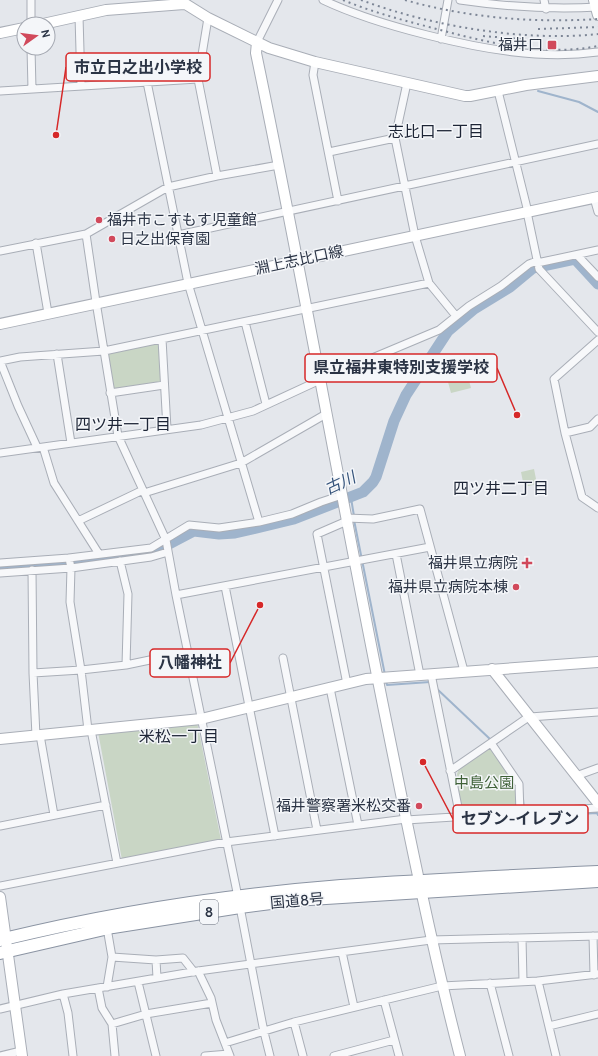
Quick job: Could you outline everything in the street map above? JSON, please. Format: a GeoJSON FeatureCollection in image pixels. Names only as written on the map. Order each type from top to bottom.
{"type":"FeatureCollection","features":[{"type":"Feature","properties":{"kind":"highway","name":"国道8号"},"geometry":{"type":"LineString","coordinates":[[420,887],[598,872]]}},
{"type":"Feature","properties":{"kind":"highway","name":"国道8号"},"geometry":{"type":"LineString","coordinates":[[3,952],[107,928],[239,902],[339,886],[420,887],[598,881]]}},
{"type":"Feature","properties":{"kind":"highway","name":"国道8号"},"geometry":{"type":"LineString","coordinates":[[3,940],[106,917],[239,902]]}},
{"type":"Feature","properties":{"kind":"street"},"geometry":{"type":"LineString","coordinates":[[31,0],[31,16]]}},
{"type":"Feature","properties":{"kind":"street"},"geometry":{"type":"LineString","coordinates":[[278,0],[257,42],[256,53],[279,165],[377,678],[431,940],[460,1056]]}},
{"type":"Feature","properties":{"kind":"street"},"geometry":{"type":"LineString","coordinates":[[323,0],[350,12],[378,21],[479,47],[520,53],[562,55],[598,52]]}},
{"type":"Feature","properties":{"kind":"street"},"geometry":{"type":"LineString","coordinates":[[441,38],[448,0]]}},
{"type":"Feature","properties":{"kind":"street"},"geometry":{"type":"LineString","coordinates":[[465,0],[491,5],[546,9],[596,7]]}},
{"type":"Feature","properties":{"kind":"street"},"geometry":{"type":"LineString","coordinates":[[544,0],[546,9]]}},
{"type":"Feature","properties":{"kind":"street"},"geometry":{"type":"LineString","coordinates":[[56,21],[106,10],[181,2],[208,18],[269,48],[315,62],[467,96],[526,85],[598,76]]}},
{"type":"Feature","properties":{"kind":"street"},"geometry":{"type":"LineString","coordinates":[[79,16],[81,86]]}},
{"type":"Feature","properties":{"kind":"street"},"geometry":{"type":"LineString","coordinates":[[208,18],[198,79],[218,176]]}},
{"type":"Feature","properties":{"kind":"street"},"geometry":{"type":"LineString","coordinates":[[0,33],[16,30]]}},
{"type":"Feature","properties":{"kind":"street"},"geometry":{"type":"LineString","coordinates":[[31,56],[32,89]]}},
{"type":"Feature","properties":{"kind":"street"},"geometry":{"type":"LineString","coordinates":[[315,62],[314,75],[338,201]]}},
{"type":"Feature","properties":{"kind":"street"},"geometry":{"type":"LineString","coordinates":[[0,91],[198,79]]}},
{"type":"Feature","properties":{"kind":"street"},"geometry":{"type":"LineString","coordinates":[[147,82],[188,283],[259,522]]}},
{"type":"Feature","properties":{"kind":"street"},"geometry":{"type":"LineString","coordinates":[[407,83],[395,138],[415,236],[429,283],[456,316]]}},
{"type":"Feature","properties":{"kind":"street"},"geometry":{"type":"LineString","coordinates":[[498,90],[516,163],[539,269],[598,332]]}},
{"type":"Feature","properties":{"kind":"street"},"geometry":{"type":"LineString","coordinates":[[329,152],[395,138]]}},
{"type":"Feature","properties":{"kind":"street"},"geometry":{"type":"LineString","coordinates":[[178,235],[516,163],[598,144]]}},
{"type":"Feature","properties":{"kind":"street"},"geometry":{"type":"LineString","coordinates":[[0,251],[86,234],[168,187],[279,165]]}},
{"type":"Feature","properties":{"kind":"street"},"geometry":{"type":"LineString","coordinates":[[596,197],[598,212]]}},
{"type":"Feature","properties":{"kind":"street","name":"淵上志比口線"},"geometry":{"type":"LineString","coordinates":[[0,324],[96,302],[596,197]]}},
{"type":"Feature","properties":{"kind":"street"},"geometry":{"type":"LineString","coordinates":[[86,234],[118,436],[166,540],[239,902],[250,964],[270,1056]]}},
{"type":"Feature","properties":{"kind":"street"},"geometry":{"type":"LineString","coordinates":[[36,243],[48,313]]}},
{"type":"Feature","properties":{"kind":"street"},"geometry":{"type":"LineString","coordinates":[[0,453],[201,425],[253,411],[320,380],[439,330],[469,306],[501,286],[529,264],[598,250]]}},
{"type":"Feature","properties":{"kind":"street"},"geometry":{"type":"LineString","coordinates":[[577,255],[598,277]]}},
{"type":"Feature","properties":{"kind":"street"},"geometry":{"type":"LineString","coordinates":[[100,554],[54,483],[40,447],[18,406],[0,361],[20,356],[104,351],[429,283]]}},
{"type":"Feature","properties":{"kind":"street"},"geometry":{"type":"LineString","coordinates":[[245,322],[266,404]]}},
{"type":"Feature","properties":{"kind":"street"},"geometry":{"type":"LineString","coordinates":[[162,339],[167,429]]}},
{"type":"Feature","properties":{"kind":"street"},"geometry":{"type":"LineString","coordinates":[[598,340],[554,379],[565,433],[582,496],[598,508]]}},
{"type":"Feature","properties":{"kind":"street"},"geometry":{"type":"LineString","coordinates":[[57,354],[71,443]]}},
{"type":"Feature","properties":{"kind":"street"},"geometry":{"type":"LineString","coordinates":[[110,393],[164,384]]}},
{"type":"Feature","properties":{"kind":"street"},"geometry":{"type":"LineString","coordinates":[[78,521],[143,492],[241,462],[326,414]]}},
{"type":"Feature","properties":{"kind":"street"},"geometry":{"type":"LineString","coordinates":[[565,433],[590,427],[598,419]]}},
{"type":"Feature","properties":{"kind":"street"},"geometry":{"type":"LineString","coordinates":[[0,563],[69,558],[151,548],[189,525],[219,528],[259,522],[292,514],[342,495]]}},
{"type":"Feature","properties":{"kind":"street"},"geometry":{"type":"LineString","coordinates":[[347,684],[317,534],[346,519],[374,519],[420,509],[464,671]]}},
{"type":"Feature","properties":{"kind":"street"},"geometry":{"type":"LineString","coordinates":[[176,595],[430,547]]}},
{"type":"Feature","properties":{"kind":"street"},"geometry":{"type":"LineString","coordinates":[[0,573],[71,568],[151,557],[168,552]]}},
{"type":"Feature","properties":{"kind":"street"},"geometry":{"type":"LineString","coordinates":[[396,554],[420,675]]}},
{"type":"Feature","properties":{"kind":"street"},"geometry":{"type":"LineString","coordinates":[[69,558],[71,568],[70,602],[89,730],[118,863]]}},
{"type":"Feature","properties":{"kind":"street"},"geometry":{"type":"LineString","coordinates":[[120,561],[128,594],[126,665]]}},
{"type":"Feature","properties":{"kind":"street"},"geometry":{"type":"LineString","coordinates":[[32,570],[33,673],[38,735],[54,815]]}},
{"type":"Feature","properties":{"kind":"street"},"geometry":{"type":"LineString","coordinates":[[225,586],[275,836]]}},
{"type":"Feature","properties":{"kind":"street"},"geometry":{"type":"LineString","coordinates":[[33,673],[126,665],[188,652]]}},
{"type":"Feature","properties":{"kind":"street"},"geometry":{"type":"LineString","coordinates":[[283,658],[317,830]]}},
{"type":"Feature","properties":{"kind":"street"},"geometry":{"type":"LineString","coordinates":[[0,739],[201,719],[366,679],[598,662]]}},
{"type":"Feature","properties":{"kind":"street"},"geometry":{"type":"LineString","coordinates":[[492,669],[598,804]]}},
{"type":"Feature","properties":{"kind":"street"},"geometry":{"type":"LineString","coordinates":[[431,674],[460,817]]}},
{"type":"Feature","properties":{"kind":"street"},"geometry":{"type":"LineString","coordinates":[[330,688],[358,825]]}},
{"type":"Feature","properties":{"kind":"street"},"geometry":{"type":"LineString","coordinates":[[450,771],[530,716],[598,712]]}},
{"type":"Feature","properties":{"kind":"street"},"geometry":{"type":"LineString","coordinates":[[491,743],[519,784],[520,813]]}},
{"type":"Feature","properties":{"kind":"street"},"geometry":{"type":"LineString","coordinates":[[576,776],[598,768]]}},
{"type":"Feature","properties":{"kind":"street"},"geometry":{"type":"LineString","coordinates":[[0,826],[106,804]]}},
{"type":"Feature","properties":{"kind":"street"},"geometry":{"type":"LineString","coordinates":[[0,886],[226,842],[317,830],[406,820],[598,808]]}},
{"type":"Feature","properties":{"kind":"street"},"geometry":{"type":"LineString","coordinates":[[0,897],[3,952],[14,1005],[21,1054],[0,1056]]}},
{"type":"Feature","properties":{"kind":"street"},"geometry":{"type":"LineString","coordinates":[[107,928],[112,957],[107,987]]}},
{"type":"Feature","properties":{"kind":"street"},"geometry":{"type":"LineString","coordinates":[[0,1008],[63,994],[157,978],[431,940],[595,936],[596,975],[538,981],[442,986],[294,1022],[226,1044]]}},
{"type":"Feature","properties":{"kind":"street"},"geometry":{"type":"LineString","coordinates":[[522,938],[523,981]]}},
{"type":"Feature","properties":{"kind":"street"},"geometry":{"type":"LineString","coordinates":[[342,952],[354,1007]]}},
{"type":"Feature","properties":{"kind":"street"},"geometry":{"type":"LineString","coordinates":[[112,957],[156,960],[183,958],[196,972],[212,1004],[216,1020],[230,1055],[205,1056]]}},
{"type":"Feature","properties":{"kind":"street"},"geometry":{"type":"LineString","coordinates":[[156,960],[157,978]]}},
{"type":"Feature","properties":{"kind":"street"},"geometry":{"type":"LineString","coordinates":[[538,981],[556,1056]]}},
{"type":"Feature","properties":{"kind":"street"},"geometry":{"type":"LineString","coordinates":[[138,982],[156,1056]]}},
{"type":"Feature","properties":{"kind":"street"},"geometry":{"type":"LineString","coordinates":[[490,983],[509,1056]]}},
{"type":"Feature","properties":{"kind":"street"},"geometry":{"type":"LineString","coordinates":[[98,988],[102,1008],[112,1024],[115,1056]]}},
{"type":"Feature","properties":{"kind":"street"},"geometry":{"type":"LineString","coordinates":[[63,994],[68,1013],[73,1056]]}},
{"type":"Feature","properties":{"kind":"street"},"geometry":{"type":"LineString","coordinates":[[384,1000],[399,1056]]}},
{"type":"Feature","properties":{"kind":"street"},"geometry":{"type":"LineString","coordinates":[[112,1024],[146,1014],[212,1004]]}},
{"type":"Feature","properties":{"kind":"street"},"geometry":{"type":"LineString","coordinates":[[549,1026],[598,1014]]}},
{"type":"Feature","properties":{"kind":"street"},"geometry":{"type":"LineString","coordinates":[[294,1022],[303,1056]]}},
{"type":"Feature","properties":{"kind":"street"},"geometry":{"type":"LineString","coordinates":[[334,1056],[349,1054],[394,1040]]}},
{"type":"Feature","properties":{"kind":"green space"},"geometry":{"type":"Polygon","coordinates":[[[162,339],[164,385],[110,393],[104,351],[162,339]]]}},
{"type":"Feature","properties":{"kind":"green space"},"geometry":{"type":"Polygon","coordinates":[[[468,377],[471,388],[451,393],[448,382],[468,377]]]}},
{"type":"Feature","properties":{"kind":"green space"},"geometry":{"type":"Polygon","coordinates":[[[534,469],[537,484],[524,487],[521,472],[534,469]]]}},
{"type":"Feature","properties":{"kind":"green space"},"geometry":{"type":"Polygon","coordinates":[[[197,722],[221,840],[122,860],[98,732],[197,722]]]}},
{"type":"Feature","properties":{"kind":"green space","name":"中島公園"},"geometry":{"type":"Polygon","coordinates":[[[491,747],[516,784],[516,808],[464,811],[461,808],[457,774],[459,769],[491,747]]]}},
{"type":"Feature","properties":{"kind":"waterway"},"geometry":{"type":"LineString","coordinates":[[538,91],[579,102],[598,112]]}},
{"type":"Feature","properties":{"kind":"waterway","name":"古川"},"geometry":{"type":"LineString","coordinates":[[0,568],[154,552],[194,531],[219,534],[235,533],[294,519],[363,492],[376,477],[394,421],[406,395],[448,331],[474,309],[510,287],[533,268],[575,259],[598,284]]}},
{"type":"Feature","properties":{"kind":"waterway"},"geometry":{"type":"LineString","coordinates":[[351,498],[354,516]]}},
{"type":"Feature","properties":{"kind":"waterway"},"geometry":{"type":"LineString","coordinates":[[354,520],[385,675]]}},
{"type":"Feature","properties":{"kind":"waterway"},"geometry":{"type":"LineString","coordinates":[[386,681],[387,685],[430,682]]}},
{"type":"Feature","properties":{"kind":"waterway"},"geometry":{"type":"LineString","coordinates":[[436,688],[491,740]]}},
{"type":"Feature","properties":{"kind":"waterway"},"geometry":{"type":"LineString","coordinates":[[523,799],[524,811]]}},
{"type":"Feature","properties":{"kind":"waterway"},"geometry":{"type":"LineString","coordinates":[[524,815],[524,817],[597,813],[598,815]]}},
{"type":"Feature","properties":{"kind":"railway"},"geometry":{"type":"LineString","coordinates":[[343,0],[399,19],[494,43],[535,49],[556,50],[598,46]]}},
{"type":"Feature","properties":{"kind":"railway"},"geometry":{"type":"LineString","coordinates":[[361,0],[417,17],[478,30],[539,36],[598,34]]}},
{"type":"Feature","properties":{"kind":"railway"},"geometry":{"type":"LineString","coordinates":[[405,0],[453,11],[501,18],[549,20],[598,19]]}},
{"type":"Feature","properties":{"kind":"railway"},"geometry":{"type":"LineString","coordinates":[[538,29],[598,27]]}},
{"type":"Feature","properties":{"kind":"railway"},"geometry":{"type":"LineString","coordinates":[[483,36],[521,39]]}},
{"type":"Feature","properties":{"kind":"place","name":"福井口"},"geometry":{"type":"Point","coordinates":[552,45]}},
{"type":"Feature","properties":{"kind":"place","name":"市立日之出小学校"},"geometry":{"type":"Point","coordinates":[56,135]}},
{"type":"Feature","properties":{"kind":"place","name":"福井市こすもす児童館"},"geometry":{"type":"Point","coordinates":[99,220]}},
{"type":"Feature","properties":{"kind":"place","name":"日之出保育園"},"geometry":{"type":"Point","coordinates":[112,239]}},
{"type":"Feature","properties":{"kind":"place","name":"県立福井東特別支援学校"},"geometry":{"type":"Point","coordinates":[517,415]}},
{"type":"Feature","properties":{"kind":"place","name":"福井県立病院"},"geometry":{"type":"Point","coordinates":[527,563]}},
{"type":"Feature","properties":{"kind":"place","name":"福井県立病院本棟"},"geometry":{"type":"Point","coordinates":[516,587]}},
{"type":"Feature","properties":{"kind":"place","name":"八幡神社"},"geometry":{"type":"Point","coordinates":[260,605]}},
{"type":"Feature","properties":{"kind":"place","name":"セブン-イレブン"},"geometry":{"type":"Point","coordinates":[423,762]}},
{"type":"Feature","properties":{"kind":"place","name":"福井警察署米松交番"},"geometry":{"type":"Point","coordinates":[419,806]}},
{"type":"Feature","properties":{"kind":"district","name":"志比口一丁目"},"geometry":{"type":"Point","coordinates":[436,131]}},
{"type":"Feature","properties":{"kind":"district","name":"四ツ井一丁目"},"geometry":{"type":"Point","coordinates":[123,424]}},
{"type":"Feature","properties":{"kind":"district","name":"四ツ井二丁目"},"geometry":{"type":"Point","coordinates":[501,488]}},
{"type":"Feature","properties":{"kind":"district","name":"米松一丁目"},"geometry":{"type":"Point","coordinates":[179,736]}}]}
